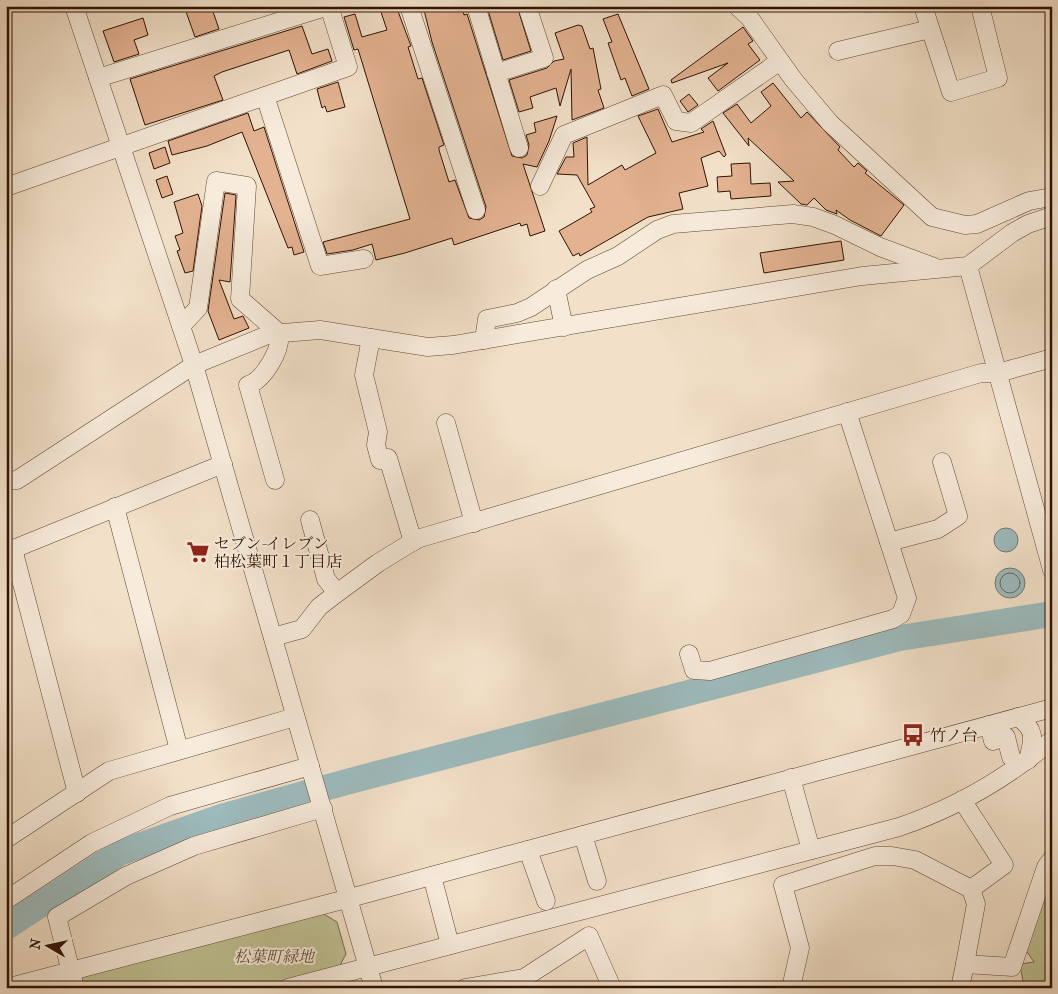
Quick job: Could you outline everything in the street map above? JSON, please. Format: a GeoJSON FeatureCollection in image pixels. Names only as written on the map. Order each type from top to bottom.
{"type":"FeatureCollection","features":[{"type":"Feature","properties":{"kind":"street"},"geometry":{"type":"LineString","coordinates":[[74,6],[194,365],[295,717],[350,898],[374,988]]}},
{"type":"Feature","properties":{"kind":"street"},"geometry":{"type":"LineString","coordinates":[[6,187],[348,67],[329,6],[98,78]]}},
{"type":"Feature","properties":{"kind":"street"},"geometry":{"type":"LineString","coordinates":[[409,6],[476,210]]}},
{"type":"Feature","properties":{"kind":"street"},"geometry":{"type":"LineString","coordinates":[[476,6],[519,148]]}},
{"type":"Feature","properties":{"kind":"street"},"geometry":{"type":"LineString","coordinates":[[496,73],[544,58],[527,6]]}},
{"type":"Feature","properties":{"kind":"street"},"geometry":{"type":"LineString","coordinates":[[737,6],[749,17],[806,97],[830,123],[932,217],[965,225],[977,224],[1029,201],[1052,197]]}},
{"type":"Feature","properties":{"kind":"street"},"geometry":{"type":"LineString","coordinates":[[926,7],[930,29],[951,92],[998,78],[980,6]]}},
{"type":"Feature","properties":{"kind":"street"},"geometry":{"type":"LineString","coordinates":[[838,51],[930,29]]}},
{"type":"Feature","properties":{"kind":"street"},"geometry":{"type":"LineString","coordinates":[[540,186],[564,135],[663,95],[676,121],[691,123],[780,61]]}},
{"type":"Feature","properties":{"kind":"street"},"geometry":{"type":"LineString","coordinates":[[265,96],[320,266],[364,260]]}},
{"type":"Feature","properties":{"kind":"street"},"geometry":{"type":"LineString","coordinates":[[181,326],[198,308],[216,181],[247,186],[240,298],[279,333],[280,340],[268,368],[253,383],[248,385],[275,480]]}},
{"type":"Feature","properties":{"kind":"street"},"geometry":{"type":"LineString","coordinates":[[484,340],[488,319],[517,313],[531,307],[587,270],[618,256],[657,230],[673,224],[793,214],[813,217],[835,225],[880,248],[939,269]]}},
{"type":"Feature","properties":{"kind":"street"},"geometry":{"type":"LineString","coordinates":[[6,481],[17,480],[194,365],[270,334],[320,330],[428,347],[484,340],[862,276],[968,266],[1012,233],[1028,224],[1052,216]]}},
{"type":"Feature","properties":{"kind":"street"},"geometry":{"type":"LineString","coordinates":[[968,266],[1052,570]]}},
{"type":"Feature","properties":{"kind":"street"},"geometry":{"type":"LineString","coordinates":[[556,289],[564,327]]}},
{"type":"Feature","properties":{"kind":"street"},"geometry":{"type":"LineString","coordinates":[[371,338],[364,375],[378,432],[376,445],[380,460],[388,458],[413,542]]}},
{"type":"Feature","properties":{"kind":"street"},"geometry":{"type":"LineString","coordinates":[[272,638],[302,629],[319,608],[378,563],[413,542],[847,412],[922,397],[981,373],[998,374],[1052,358]]}},
{"type":"Feature","properties":{"kind":"street"},"geometry":{"type":"LineString","coordinates":[[689,654],[694,670],[710,672],[893,620],[901,614],[907,598],[847,412]]}},
{"type":"Feature","properties":{"kind":"street"},"geometry":{"type":"LineString","coordinates":[[446,423],[474,523]]}},
{"type":"Feature","properties":{"kind":"street"},"geometry":{"type":"LineString","coordinates":[[889,542],[938,529],[958,516],[942,462]]}},
{"type":"Feature","properties":{"kind":"street"},"geometry":{"type":"LineString","coordinates":[[77,793],[10,550],[223,464]]}},
{"type":"Feature","properties":{"kind":"street"},"geometry":{"type":"LineString","coordinates":[[115,507],[179,750]]}},
{"type":"Feature","properties":{"kind":"street"},"geometry":{"type":"LineString","coordinates":[[310,520],[326,579],[337,594]]}},
{"type":"Feature","properties":{"kind":"street"},"geometry":{"type":"LineString","coordinates":[[6,988],[73,979],[350,898],[1052,708]]}},
{"type":"Feature","properties":{"kind":"street"},"geometry":{"type":"LineString","coordinates":[[6,839],[109,772],[295,717]]}},
{"type":"Feature","properties":{"kind":"street"},"geometry":{"type":"LineString","coordinates":[[288,988],[899,827],[962,794],[996,781],[1019,758],[1033,734],[1029,725],[1018,717]]}},
{"type":"Feature","properties":{"kind":"street"},"geometry":{"type":"LineString","coordinates":[[989,725],[993,741],[1006,738],[1019,758]]}},
{"type":"Feature","properties":{"kind":"street"},"geometry":{"type":"LineString","coordinates":[[1019,758],[1052,740]]}},
{"type":"Feature","properties":{"kind":"street"},"geometry":{"type":"LineString","coordinates":[[6,900],[92,843],[170,806],[312,771]]}},
{"type":"Feature","properties":{"kind":"street"},"geometry":{"type":"LineString","coordinates":[[791,778],[811,850]]}},
{"type":"Feature","properties":{"kind":"street"},"geometry":{"type":"LineString","coordinates":[[962,794],[1004,865],[971,889]]}},
{"type":"Feature","properties":{"kind":"street"},"geometry":{"type":"LineString","coordinates":[[73,979],[58,917],[126,876],[194,846],[322,805]]}},
{"type":"Feature","properties":{"kind":"street"},"geometry":{"type":"LineString","coordinates":[[583,835],[597,881]]}},
{"type":"Feature","properties":{"kind":"street"},"geometry":{"type":"LineString","coordinates":[[528,850],[546,901]]}},
{"type":"Feature","properties":{"kind":"street"},"geometry":{"type":"LineString","coordinates":[[792,988],[800,948],[783,885],[875,856],[892,856],[915,860],[971,889],[976,904],[960,988]]}},
{"type":"Feature","properties":{"kind":"street"},"geometry":{"type":"LineString","coordinates":[[965,964],[1012,966],[1046,867],[1052,859]]}},
{"type":"Feature","properties":{"kind":"street"},"geometry":{"type":"LineString","coordinates":[[432,876],[450,945]]}},
{"type":"Feature","properties":{"kind":"street"},"geometry":{"type":"LineString","coordinates":[[465,988],[527,983],[590,936],[612,988]]}},
{"type":"Feature","properties":{"kind":"green space"},"geometry":{"type":"Polygon","coordinates":[[[1052,880],[1052,988],[1024,988],[1020,964],[1034,962],[1018,939],[1052,880]]]}},
{"type":"Feature","properties":{"kind":"green space","name":"松葉町緑地"},"geometry":{"type":"Polygon","coordinates":[[[322,913],[337,922],[346,954],[338,969],[268,988],[81,988],[79,981],[82,975],[322,913]]]}},
{"type":"Feature","properties":{"kind":"water"},"geometry":{"type":"Polygon","coordinates":[[[1006,528],[1014,532],[1018,540],[1014,548],[1006,552],[998,548],[994,540],[998,532],[1006,528]]]}},
{"type":"Feature","properties":{"kind":"water"},"geometry":{"type":"Polygon","coordinates":[[[1010,568],[1021,572],[1025,583],[1021,594],[1010,598],[999,594],[995,583],[999,572],[1010,568]]]}},
{"type":"Feature","properties":{"kind":"building"},"geometry":{"type":"Polygon","coordinates":[[[184,6],[211,6],[219,29],[195,37],[184,6]]]}},
{"type":"Feature","properties":{"kind":"building"},"geometry":{"type":"Polygon","coordinates":[[[379,6],[396,6],[411,46],[408,47],[418,79],[422,78],[444,145],[439,147],[439,150],[449,182],[455,180],[469,218],[479,220],[484,217],[486,207],[432,42],[423,6],[462,6],[464,15],[467,14],[512,156],[522,158],[527,155],[529,145],[526,135],[536,132],[534,123],[557,116],[549,141],[537,167],[523,164],[545,231],[530,236],[527,224],[521,226],[520,223],[454,245],[452,238],[376,260],[372,244],[353,250],[327,254],[323,242],[410,219],[358,49],[354,50],[344,17],[355,14],[362,37],[387,30],[379,6]]]}},
{"type":"Feature","properties":{"kind":"building"},"geometry":{"type":"Polygon","coordinates":[[[517,6],[531,51],[503,60],[487,7],[517,6]]]}},
{"type":"Feature","properties":{"kind":"building"},"geometry":{"type":"Polygon","coordinates":[[[618,14],[649,89],[632,96],[625,78],[621,80],[608,43],[612,42],[603,19],[618,14]]]}},
{"type":"Feature","properties":{"kind":"building"},"geometry":{"type":"Polygon","coordinates":[[[143,18],[148,35],[134,40],[139,54],[114,62],[103,31],[143,18]]]}},
{"type":"Feature","properties":{"kind":"building"},"geometry":{"type":"Polygon","coordinates":[[[578,25],[582,26],[590,49],[593,48],[601,89],[598,90],[604,108],[572,120],[571,69],[560,106],[556,88],[530,97],[533,108],[519,112],[509,80],[547,68],[554,61],[564,59],[555,33],[578,25]]]}},
{"type":"Feature","properties":{"kind":"building"},"geometry":{"type":"Polygon","coordinates":[[[302,26],[312,54],[328,49],[332,61],[297,74],[289,50],[222,72],[214,76],[223,100],[145,125],[130,79],[302,26]]]}},
{"type":"Feature","properties":{"kind":"building"},"geometry":{"type":"Polygon","coordinates":[[[743,27],[753,41],[748,44],[760,60],[718,91],[708,78],[728,63],[672,83],[671,80],[743,27]]]}},
{"type":"Feature","properties":{"kind":"building"},"geometry":{"type":"Polygon","coordinates":[[[338,82],[345,107],[327,112],[325,106],[322,108],[317,89],[338,82]]]}},
{"type":"Feature","properties":{"kind":"building"},"geometry":{"type":"Polygon","coordinates":[[[773,83],[801,118],[807,112],[840,147],[838,150],[854,167],[858,163],[867,171],[865,173],[904,205],[881,236],[850,220],[836,210],[837,214],[826,210],[814,198],[807,205],[801,204],[778,182],[794,181],[748,138],[749,146],[723,113],[737,104],[751,123],[771,106],[761,92],[773,83]]]}},
{"type":"Feature","properties":{"kind":"building"},"geometry":{"type":"Polygon","coordinates":[[[689,94],[698,105],[688,112],[680,101],[689,94]]]}},
{"type":"Feature","properties":{"kind":"building"},"geometry":{"type":"Polygon","coordinates":[[[658,109],[672,142],[704,132],[701,129],[713,121],[726,155],[724,157],[719,151],[701,158],[708,186],[679,193],[683,209],[648,217],[580,256],[579,253],[573,256],[559,231],[592,212],[590,209],[595,207],[577,175],[557,174],[566,157],[574,157],[573,143],[587,137],[588,185],[622,165],[625,170],[656,153],[638,116],[658,109]]]}},
{"type":"Feature","properties":{"kind":"building"},"geometry":{"type":"Polygon","coordinates":[[[248,113],[254,131],[264,127],[304,252],[294,255],[292,247],[288,248],[242,132],[207,146],[172,155],[168,141],[248,113]]]}},
{"type":"Feature","properties":{"kind":"building"},"geometry":{"type":"Polygon","coordinates":[[[165,147],[170,163],[154,169],[149,153],[165,147]]]}},
{"type":"Feature","properties":{"kind":"building"},"geometry":{"type":"Polygon","coordinates":[[[750,163],[751,184],[770,183],[771,196],[731,199],[730,191],[718,192],[717,177],[732,176],[731,164],[750,163]]]}},
{"type":"Feature","properties":{"kind":"building"},"geometry":{"type":"Polygon","coordinates":[[[167,176],[173,194],[162,198],[156,180],[167,176]]]}},
{"type":"Feature","properties":{"kind":"building"},"geometry":{"type":"Polygon","coordinates":[[[225,193],[236,195],[230,282],[219,280],[234,319],[243,316],[249,328],[219,340],[208,311],[225,193]]]}},
{"type":"Feature","properties":{"kind":"building"},"geometry":{"type":"Polygon","coordinates":[[[198,194],[202,206],[193,271],[185,273],[177,251],[180,250],[175,236],[183,233],[174,202],[198,194]]]}},
{"type":"Feature","properties":{"kind":"building"},"geometry":{"type":"Polygon","coordinates":[[[841,241],[844,260],[764,273],[760,253],[841,241]]]}},
{"type":"Feature","properties":{"kind":"waterway"},"geometry":{"type":"LineString","coordinates":[[6,927],[119,853],[221,817],[350,781],[900,638],[1052,614]]}},
{"type":"Feature","properties":{"kind":"place","name":"セブン-イレブン 柏松葉町１丁目店"},"geometry":{"type":"Point","coordinates":[198,552]}},
{"type":"Feature","properties":{"kind":"place","name":"竹ノ台"},"geometry":{"type":"Point","coordinates":[913,735]}}]}
